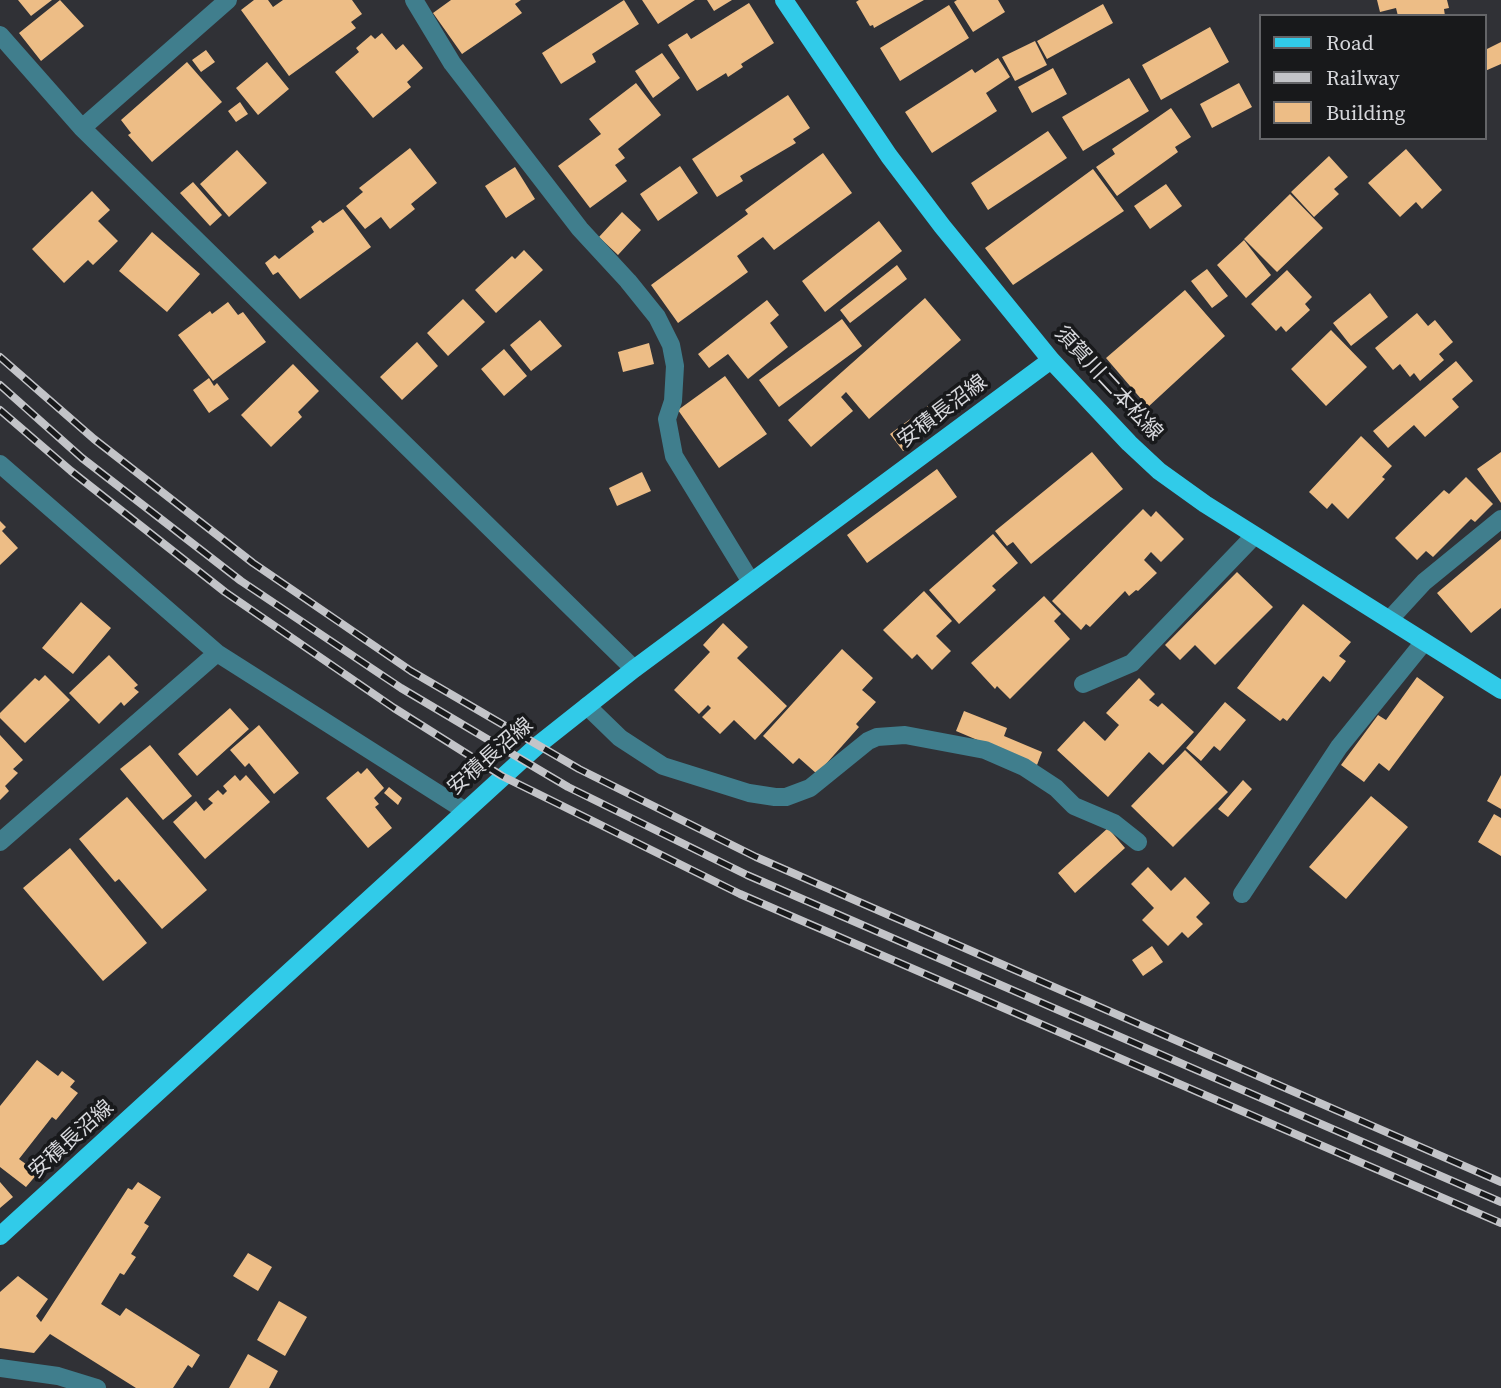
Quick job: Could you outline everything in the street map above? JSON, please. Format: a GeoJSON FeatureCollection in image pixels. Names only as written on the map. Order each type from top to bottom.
{"type":"FeatureCollection","features":[{"type":"Feature","properties":{"kind":"main road","name":"須賀川二本松線"},"geometry":{"type":"LineString","coordinates":[[784,0],[889,156],[1051,359],[1096,410],[1159,471],[1255,536],[1501,690]]}},
{"type":"Feature","properties":{"kind":"main road","name":"安積長沼線"},"geometry":{"type":"LineString","coordinates":[[0,1236],[464,810],[587,706],[634,668],[1051,359]]}},
{"type":"Feature","properties":{"kind":"street"},"geometry":{"type":"LineString","coordinates":[[82,128],[228,0]]}},
{"type":"Feature","properties":{"kind":"street"},"geometry":{"type":"LineString","coordinates":[[414,0],[452,63],[580,229],[657,317],[671,345],[675,366],[673,401],[667,419],[674,456],[751,582]]}},
{"type":"Feature","properties":{"kind":"street"},"geometry":{"type":"LineString","coordinates":[[0,35],[82,128],[634,668]]}},
{"type":"Feature","properties":{"kind":"street"},"geometry":{"type":"LineString","coordinates":[[0,464],[216,653],[464,810]]}},
{"type":"Feature","properties":{"kind":"street"},"geometry":{"type":"LineString","coordinates":[[1390,619],[1424,582],[1501,519]]}},
{"type":"Feature","properties":{"kind":"street"},"geometry":{"type":"LineString","coordinates":[[1083,684],[1132,663],[1255,536]]}},
{"type":"Feature","properties":{"kind":"street"},"geometry":{"type":"LineString","coordinates":[[1242,894],[1339,747],[1424,642]]}},
{"type":"Feature","properties":{"kind":"street"},"geometry":{"type":"LineString","coordinates":[[0,842],[216,653]]}},
{"type":"Feature","properties":{"kind":"street"},"geometry":{"type":"LineString","coordinates":[[587,706],[620,738],[663,766],[749,793],[775,797],[786,797],[810,788],[868,741],[877,737],[905,735],[993,752],[1024,767],[1056,788],[1074,806],[1114,823],[1138,842]]}},
{"type":"Feature","properties":{"kind":"street"},"geometry":{"type":"LineString","coordinates":[[0,1368],[58,1376],[97,1388]]}},
{"type":"Feature","properties":{"kind":"building"},"geometry":{"type":"Polygon","coordinates":[[[18,0],[52,0],[31,16],[18,0]]]}},
{"type":"Feature","properties":{"kind":"building"},"geometry":{"type":"Polygon","coordinates":[[[60,0],[84,26],[41,61],[19,33],[60,0]]]}},
{"type":"Feature","properties":{"kind":"building"},"geometry":{"type":"Polygon","coordinates":[[[254,0],[268,0],[273,7],[283,0],[352,0],[362,14],[351,22],[356,28],[289,76],[241,10],[254,0]]]}},
{"type":"Feature","properties":{"kind":"building"},"geometry":{"type":"Polygon","coordinates":[[[451,0],[521,0],[515,4],[522,13],[462,54],[433,13],[451,0]]]}},
{"type":"Feature","properties":{"kind":"building"},"geometry":{"type":"Polygon","coordinates":[[[624,0],[639,24],[592,54],[596,62],[561,84],[542,53],[624,0]]]}},
{"type":"Feature","properties":{"kind":"building"},"geometry":{"type":"Polygon","coordinates":[[[642,0],[695,0],[658,24],[642,0]]]}},
{"type":"Feature","properties":{"kind":"building"},"geometry":{"type":"Polygon","coordinates":[[[707,0],[732,0],[714,11],[707,0]]]}},
{"type":"Feature","properties":{"kind":"building"},"geometry":{"type":"Polygon","coordinates":[[[924,0],[874,28],[873,25],[870,26],[856,2],[924,0]]]}},
{"type":"Feature","properties":{"kind":"building"},"geometry":{"type":"Polygon","coordinates":[[[998,0],[1005,12],[973,32],[954,2],[998,0]]]}},
{"type":"Feature","properties":{"kind":"building"},"geometry":{"type":"Polygon","coordinates":[[[1377,0],[1447,0],[1449,8],[1444,9],[1445,14],[1398,14],[1396,8],[1380,12],[1377,0]]]}},
{"type":"Feature","properties":{"kind":"building"},"geometry":{"type":"Polygon","coordinates":[[[749,3],[774,43],[741,64],[743,67],[728,77],[726,73],[697,91],[668,45],[687,33],[691,39],[749,3]]]}},
{"type":"Feature","properties":{"kind":"building"},"geometry":{"type":"Polygon","coordinates":[[[1103,4],[1113,23],[1047,59],[1037,41],[1103,4]]]}},
{"type":"Feature","properties":{"kind":"building"},"geometry":{"type":"Polygon","coordinates":[[[949,5],[969,38],[900,81],[880,48],[949,5]]]}},
{"type":"Feature","properties":{"kind":"building"},"geometry":{"type":"Polygon","coordinates":[[[1210,27],[1229,62],[1161,100],[1142,65],[1210,27]]]}},
{"type":"Feature","properties":{"kind":"building"},"geometry":{"type":"Polygon","coordinates":[[[382,33],[396,50],[403,44],[423,68],[407,82],[411,87],[373,118],[335,72],[359,52],[356,48],[371,35],[375,39],[382,33]]]}},
{"type":"Feature","properties":{"kind":"building"},"geometry":{"type":"Polygon","coordinates":[[[1035,41],[1047,65],[1015,81],[1002,57],[1035,41]]]}},
{"type":"Feature","properties":{"kind":"building"},"geometry":{"type":"Polygon","coordinates":[[[1501,42],[1501,64],[1487,70],[1487,49],[1501,42]]]}},
{"type":"Feature","properties":{"kind":"building"},"geometry":{"type":"Polygon","coordinates":[[[206,50],[215,62],[201,72],[192,60],[206,50]]]}},
{"type":"Feature","properties":{"kind":"building"},"geometry":{"type":"Polygon","coordinates":[[[662,53],[680,78],[653,98],[635,71],[662,53]]]}},
{"type":"Feature","properties":{"kind":"building"},"geometry":{"type":"Polygon","coordinates":[[[998,58],[1010,77],[986,93],[997,111],[932,153],[905,112],[972,69],[975,73],[998,58]]]}},
{"type":"Feature","properties":{"kind":"building"},"geometry":{"type":"Polygon","coordinates":[[[187,62],[222,102],[152,162],[128,135],[131,133],[121,120],[187,62]]]}},
{"type":"Feature","properties":{"kind":"building"},"geometry":{"type":"Polygon","coordinates":[[[267,62],[289,89],[258,115],[236,88],[267,62]]]}},
{"type":"Feature","properties":{"kind":"building"},"geometry":{"type":"Polygon","coordinates":[[[1053,68],[1067,94],[1032,113],[1018,87],[1053,68]]]}},
{"type":"Feature","properties":{"kind":"building"},"geometry":{"type":"Polygon","coordinates":[[[1129,78],[1149,111],[1083,151],[1062,117],[1129,78]]]}},
{"type":"Feature","properties":{"kind":"building"},"geometry":{"type":"Polygon","coordinates":[[[636,83],[661,115],[618,149],[625,158],[615,165],[627,181],[590,208],[558,166],[601,134],[589,119],[636,83]]]}},
{"type":"Feature","properties":{"kind":"building"},"geometry":{"type":"Polygon","coordinates":[[[1239,83],[1252,107],[1212,128],[1200,104],[1239,83]]]}},
{"type":"Feature","properties":{"kind":"building"},"geometry":{"type":"Polygon","coordinates":[[[788,95],[810,128],[793,139],[796,143],[740,176],[743,181],[717,197],[692,159],[788,95]]]}},
{"type":"Feature","properties":{"kind":"building"},"geometry":{"type":"Polygon","coordinates":[[[240,102],[248,114],[236,122],[228,111],[240,102]]]}},
{"type":"Feature","properties":{"kind":"building"},"geometry":{"type":"Polygon","coordinates":[[[1171,108],[1191,137],[1175,147],[1178,152],[1117,196],[1096,167],[1115,154],[1112,149],[1171,108]]]}},
{"type":"Feature","properties":{"kind":"building"},"geometry":{"type":"Polygon","coordinates":[[[1048,131],[1067,158],[988,210],[971,183],[1048,131]]]}},
{"type":"Feature","properties":{"kind":"building"},"geometry":{"type":"Polygon","coordinates":[[[410,148],[437,183],[411,204],[415,209],[390,229],[381,217],[365,229],[346,206],[363,192],[359,188],[410,148]]]}},
{"type":"Feature","properties":{"kind":"building"},"geometry":{"type":"Polygon","coordinates":[[[1406,149],[1442,190],[1422,209],[1416,202],[1400,217],[1368,183],[1406,149]]]}},
{"type":"Feature","properties":{"kind":"building"},"geometry":{"type":"Polygon","coordinates":[[[237,150],[267,183],[229,217],[200,184],[237,150]]]}},
{"type":"Feature","properties":{"kind":"building"},"geometry":{"type":"Polygon","coordinates":[[[823,153],[852,193],[774,250],[763,237],[737,256],[748,272],[678,323],[651,285],[748,214],[745,210],[823,153]]]}},
{"type":"Feature","properties":{"kind":"building"},"geometry":{"type":"Polygon","coordinates":[[[1329,156],[1348,177],[1334,189],[1339,194],[1314,217],[1291,192],[1329,156]]]}},
{"type":"Feature","properties":{"kind":"building"},"geometry":{"type":"Polygon","coordinates":[[[680,166],[698,193],[658,221],[640,194],[680,166]]]}},
{"type":"Feature","properties":{"kind":"building"},"geometry":{"type":"Polygon","coordinates":[[[515,167],[535,199],[506,218],[485,186],[515,167]]]}},
{"type":"Feature","properties":{"kind":"building"},"geometry":{"type":"Polygon","coordinates":[[[1093,169],[1124,211],[1013,285],[985,248],[1093,169]]]}},
{"type":"Feature","properties":{"kind":"building"},"geometry":{"type":"Polygon","coordinates":[[[193,182],[222,215],[210,226],[180,193],[193,182]]]}},
{"type":"Feature","properties":{"kind":"building"},"geometry":{"type":"Polygon","coordinates":[[[1166,184],[1182,206],[1150,229],[1134,206],[1166,184]]]}},
{"type":"Feature","properties":{"kind":"building"},"geometry":{"type":"Polygon","coordinates":[[[92,191],[110,210],[98,221],[118,241],[93,265],[88,260],[64,283],[32,249],[92,191]]]}},
{"type":"Feature","properties":{"kind":"building"},"geometry":{"type":"Polygon","coordinates":[[[1290,194],[1323,228],[1277,272],[1244,239],[1290,194]]]}},
{"type":"Feature","properties":{"kind":"building"},"geometry":{"type":"Polygon","coordinates":[[[343,209],[371,247],[300,299],[278,272],[273,275],[265,263],[275,255],[279,259],[314,232],[311,227],[320,220],[323,223],[343,209]]]}},
{"type":"Feature","properties":{"kind":"building"},"geometry":{"type":"Polygon","coordinates":[[[622,212],[641,230],[618,255],[599,237],[622,212]]]}},
{"type":"Feature","properties":{"kind":"building"},"geometry":{"type":"Polygon","coordinates":[[[879,221],[902,251],[825,312],[802,281],[879,221]]]}},
{"type":"Feature","properties":{"kind":"building"},"geometry":{"type":"Polygon","coordinates":[[[152,232],[200,274],[167,312],[119,271],[152,232]]]}},
{"type":"Feature","properties":{"kind":"building"},"geometry":{"type":"Polygon","coordinates":[[[1244,240],[1271,275],[1246,298],[1217,265],[1244,240]]]}},
{"type":"Feature","properties":{"kind":"building"},"geometry":{"type":"Polygon","coordinates":[[[524,250],[543,270],[496,313],[475,290],[512,256],[515,259],[524,250]]]}},
{"type":"Feature","properties":{"kind":"building"},"geometry":{"type":"Polygon","coordinates":[[[897,265],[907,279],[850,323],[840,310],[897,265]]]}},
{"type":"Feature","properties":{"kind":"building"},"geometry":{"type":"Polygon","coordinates":[[[1207,269],[1228,296],[1212,308],[1191,281],[1207,269]]]}},
{"type":"Feature","properties":{"kind":"building"},"geometry":{"type":"Polygon","coordinates":[[[1287,270],[1312,297],[1305,304],[1310,310],[1286,332],[1281,326],[1276,331],[1251,304],[1287,270]]]}},
{"type":"Feature","properties":{"kind":"building"},"geometry":{"type":"Polygon","coordinates":[[[1185,290],[1225,336],[1148,407],[1106,358],[1185,290]]]}},
{"type":"Feature","properties":{"kind":"building"},"geometry":{"type":"Polygon","coordinates":[[[1370,293],[1388,317],[1351,346],[1333,323],[1370,293]]]}},
{"type":"Feature","properties":{"kind":"building"},"geometry":{"type":"Polygon","coordinates":[[[925,298],[961,340],[869,419],[846,392],[841,397],[853,411],[811,447],[788,420],[925,298]]]}},
{"type":"Feature","properties":{"kind":"building"},"geometry":{"type":"Polygon","coordinates":[[[463,299],[485,322],[448,356],[427,333],[463,299]]]}},
{"type":"Feature","properties":{"kind":"building"},"geometry":{"type":"Polygon","coordinates":[[[767,300],[779,315],[770,323],[788,347],[748,379],[728,354],[709,368],[698,354],[767,300]]]}},
{"type":"Feature","properties":{"kind":"building"},"geometry":{"type":"Polygon","coordinates":[[[228,302],[238,315],[243,312],[266,342],[213,381],[178,335],[210,311],[212,314],[228,302]]]}},
{"type":"Feature","properties":{"kind":"building"},"geometry":{"type":"Polygon","coordinates":[[[1417,313],[1428,326],[1435,320],[1453,342],[1439,354],[1444,360],[1420,381],[1414,373],[1410,377],[1400,364],[1393,370],[1375,348],[1417,313]]]}},
{"type":"Feature","properties":{"kind":"building"},"geometry":{"type":"Polygon","coordinates":[[[842,319],[862,346],[779,407],[759,380],[842,319]]]}},
{"type":"Feature","properties":{"kind":"building"},"geometry":{"type":"Polygon","coordinates":[[[540,320],[562,346],[531,371],[510,345],[540,320]]]}},
{"type":"Feature","properties":{"kind":"building"},"geometry":{"type":"Polygon","coordinates":[[[1331,330],[1367,367],[1326,406],[1291,369],[1331,330]]]}},
{"type":"Feature","properties":{"kind":"building"},"geometry":{"type":"Polygon","coordinates":[[[417,342],[438,366],[402,400],[380,377],[417,342]]]}},
{"type":"Feature","properties":{"kind":"building"},"geometry":{"type":"Polygon","coordinates":[[[649,343],[654,364],[623,372],[618,352],[649,343]]]}},
{"type":"Feature","properties":{"kind":"building"},"geometry":{"type":"Polygon","coordinates":[[[504,349],[527,376],[504,396],[481,369],[504,349]]]}},
{"type":"Feature","properties":{"kind":"building"},"geometry":{"type":"Polygon","coordinates":[[[1456,361],[1473,381],[1452,399],[1459,407],[1425,437],[1414,425],[1388,448],[1373,431],[1456,361]]]}},
{"type":"Feature","properties":{"kind":"building"},"geometry":{"type":"Polygon","coordinates":[[[293,364],[319,391],[298,412],[302,417],[271,447],[241,415],[293,364]]]}},
{"type":"Feature","properties":{"kind":"building"},"geometry":{"type":"Polygon","coordinates":[[[725,376],[767,434],[719,468],[678,410],[725,376]]]}},
{"type":"Feature","properties":{"kind":"building"},"geometry":{"type":"Polygon","coordinates":[[[980,376],[989,388],[903,451],[890,434],[928,406],[936,416],[977,387],[973,381],[980,376]]]}},
{"type":"Feature","properties":{"kind":"building"},"geometry":{"type":"Polygon","coordinates":[[[209,378],[214,386],[217,383],[229,399],[209,413],[193,390],[209,378]]]}},
{"type":"Feature","properties":{"kind":"building"},"geometry":{"type":"Polygon","coordinates":[[[1361,436],[1392,466],[1382,477],[1385,479],[1348,519],[1332,503],[1327,509],[1309,492],[1361,436]]]}},
{"type":"Feature","properties":{"kind":"building"},"geometry":{"type":"Polygon","coordinates":[[[1092,452],[1123,489],[1031,564],[1013,542],[1007,546],[995,531],[1092,452]]]}},
{"type":"Feature","properties":{"kind":"building"},"geometry":{"type":"Polygon","coordinates":[[[1501,452],[1501,503],[1477,469],[1501,452]]]}},
{"type":"Feature","properties":{"kind":"building"},"geometry":{"type":"Polygon","coordinates":[[[937,469],[957,497],[867,563],[847,535],[937,469]]]}},
{"type":"Feature","properties":{"kind":"building"},"geometry":{"type":"Polygon","coordinates":[[[642,472],[651,491],[617,506],[609,488],[642,472]]]}},
{"type":"Feature","properties":{"kind":"building"},"geometry":{"type":"Polygon","coordinates":[[[1466,477],[1493,504],[1475,522],[1471,519],[1433,557],[1426,551],[1417,560],[1395,538],[1444,490],[1449,494],[1466,477]]]}},
{"type":"Feature","properties":{"kind":"building"},"geometry":{"type":"Polygon","coordinates":[[[1143,509],[1151,517],[1156,511],[1184,539],[1161,562],[1151,552],[1144,560],[1157,573],[1138,591],[1129,596],[1125,591],[1090,627],[1086,624],[1081,630],[1052,601],[1143,509]]]}},
{"type":"Feature","properties":{"kind":"building"},"geometry":{"type":"Polygon","coordinates":[[[0,521],[6,527],[2,531],[18,548],[0,565],[0,521]]]}},
{"type":"Feature","properties":{"kind":"building"},"geometry":{"type":"Polygon","coordinates":[[[993,534],[1018,563],[992,586],[996,590],[959,624],[929,590],[993,534]]]}},
{"type":"Feature","properties":{"kind":"building"},"geometry":{"type":"Polygon","coordinates":[[[1501,539],[1501,608],[1471,633],[1437,593],[1501,539]]]}},
{"type":"Feature","properties":{"kind":"building"},"geometry":{"type":"Polygon","coordinates":[[[1237,572],[1273,607],[1215,665],[1195,645],[1180,660],[1165,645],[1237,572]]]}},
{"type":"Feature","properties":{"kind":"building"},"geometry":{"type":"Polygon","coordinates":[[[924,591],[952,621],[936,636],[951,651],[932,670],[917,654],[912,659],[883,630],[924,591]]]}},
{"type":"Feature","properties":{"kind":"building"},"geometry":{"type":"Polygon","coordinates":[[[1044,596],[1061,614],[1054,621],[1070,639],[1010,699],[997,686],[995,689],[971,663],[1044,596]]]}},
{"type":"Feature","properties":{"kind":"building"},"geometry":{"type":"Polygon","coordinates":[[[81,602],[111,628],[73,674],[42,648],[81,602]]]}},
{"type":"Feature","properties":{"kind":"building"},"geometry":{"type":"Polygon","coordinates":[[[1303,604],[1351,642],[1339,656],[1346,661],[1330,682],[1323,676],[1287,721],[1283,718],[1280,721],[1237,688],[1303,604]]]}},
{"type":"Feature","properties":{"kind":"building"},"geometry":{"type":"Polygon","coordinates":[[[723,623],[748,647],[737,658],[787,706],[755,740],[734,720],[720,734],[702,717],[711,708],[708,705],[699,714],[674,690],[710,652],[703,645],[723,623]]]}},
{"type":"Feature","properties":{"kind":"building"},"geometry":{"type":"Polygon","coordinates":[[[842,649],[873,678],[862,690],[876,702],[856,724],[859,727],[817,774],[799,758],[793,764],[763,736],[842,649]]]}},
{"type":"Feature","properties":{"kind":"building"},"geometry":{"type":"Polygon","coordinates":[[[109,655],[138,685],[134,688],[139,692],[124,706],[121,702],[99,724],[69,693],[109,655]]]}},
{"type":"Feature","properties":{"kind":"building"},"geometry":{"type":"Polygon","coordinates":[[[45,675],[70,700],[25,743],[0,718],[0,713],[35,678],[39,681],[45,675]]]}},
{"type":"Feature","properties":{"kind":"building"},"geometry":{"type":"Polygon","coordinates":[[[1417,677],[1444,697],[1389,771],[1379,763],[1364,782],[1341,765],[1378,715],[1386,720],[1417,677]]]}},
{"type":"Feature","properties":{"kind":"building"},"geometry":{"type":"Polygon","coordinates":[[[1139,678],[1155,694],[1149,700],[1158,707],[1162,703],[1194,732],[1163,765],[1149,752],[1108,797],[1057,750],[1084,721],[1105,741],[1119,725],[1106,713],[1139,678]]]}},
{"type":"Feature","properties":{"kind":"building"},"geometry":{"type":"Polygon","coordinates":[[[1225,702],[1246,720],[1220,751],[1214,746],[1201,761],[1186,748],[1225,702]]]}},
{"type":"Feature","properties":{"kind":"building"},"geometry":{"type":"Polygon","coordinates":[[[230,708],[249,729],[197,776],[178,754],[230,708]]]}},
{"type":"Feature","properties":{"kind":"building"},"geometry":{"type":"Polygon","coordinates":[[[964,711],[1007,728],[1004,736],[1042,752],[1037,765],[956,731],[964,711]]]}},
{"type":"Feature","properties":{"kind":"building"},"geometry":{"type":"Polygon","coordinates":[[[259,725],[299,773],[274,794],[249,763],[245,767],[230,750],[259,725]]]}},
{"type":"Feature","properties":{"kind":"building"},"geometry":{"type":"Polygon","coordinates":[[[0,735],[23,760],[13,769],[18,773],[5,786],[9,791],[0,800],[0,735]]]}},
{"type":"Feature","properties":{"kind":"building"},"geometry":{"type":"Polygon","coordinates":[[[150,745],[192,796],[163,820],[120,769],[150,745]]]}},
{"type":"Feature","properties":{"kind":"building"},"geometry":{"type":"Polygon","coordinates":[[[1185,750],[1228,792],[1173,847],[1131,806],[1185,750]]]}},
{"type":"Feature","properties":{"kind":"building"},"geometry":{"type":"Polygon","coordinates":[[[367,768],[384,788],[374,798],[379,804],[375,807],[392,828],[368,848],[326,798],[358,771],[361,774],[367,768]]]}},
{"type":"Feature","properties":{"kind":"building"},"geometry":{"type":"Polygon","coordinates":[[[235,775],[240,781],[246,775],[270,802],[205,859],[173,822],[196,801],[204,811],[213,803],[208,799],[218,790],[223,795],[227,791],[223,786],[235,775]]]}},
{"type":"Feature","properties":{"kind":"building"},"geometry":{"type":"Polygon","coordinates":[[[1501,775],[1501,809],[1487,801],[1501,775]]]}},
{"type":"Feature","properties":{"kind":"building"},"geometry":{"type":"Polygon","coordinates":[[[1243,780],[1252,789],[1228,817],[1218,809],[1243,780]]]}},
{"type":"Feature","properties":{"kind":"building"},"geometry":{"type":"Polygon","coordinates":[[[389,787],[402,798],[398,805],[384,793],[389,787]]]}},
{"type":"Feature","properties":{"kind":"building"},"geometry":{"type":"Polygon","coordinates":[[[1371,796],[1408,827],[1346,899],[1309,867],[1371,796]]]}},
{"type":"Feature","properties":{"kind":"building"},"geometry":{"type":"Polygon","coordinates":[[[127,797],[207,890],[162,929],[119,879],[115,882],[79,839],[127,797]]]}},
{"type":"Feature","properties":{"kind":"building"},"geometry":{"type":"Polygon","coordinates":[[[1494,814],[1501,818],[1501,856],[1478,842],[1494,814]]]}},
{"type":"Feature","properties":{"kind":"building"},"geometry":{"type":"Polygon","coordinates":[[[1108,828],[1125,848],[1075,893],[1058,873],[1108,828]]]}},
{"type":"Feature","properties":{"kind":"building"},"geometry":{"type":"Polygon","coordinates":[[[70,848],[147,943],[103,981],[23,888],[70,848]]]}},
{"type":"Feature","properties":{"kind":"building"},"geometry":{"type":"Polygon","coordinates":[[[1148,867],[1171,891],[1185,877],[1210,903],[1196,917],[1203,924],[1188,938],[1182,932],[1168,946],[1142,920],[1154,908],[1131,884],[1148,867]]]}},
{"type":"Feature","properties":{"kind":"building"},"geometry":{"type":"Polygon","coordinates":[[[1152,946],[1163,962],[1143,976],[1132,960],[1152,946]]]}},
{"type":"Feature","properties":{"kind":"building"},"geometry":{"type":"Polygon","coordinates":[[[37,1060],[58,1076],[62,1071],[75,1081],[70,1087],[78,1093],[56,1120],[52,1117],[19,1159],[38,1173],[26,1187],[0,1167],[0,1106],[37,1060]]]}},
{"type":"Feature","properties":{"kind":"building"},"geometry":{"type":"Polygon","coordinates":[[[0,1182],[13,1197],[0,1208],[0,1182]]]}},
{"type":"Feature","properties":{"kind":"building"},"geometry":{"type":"Polygon","coordinates":[[[138,1182],[161,1197],[144,1223],[149,1226],[131,1254],[136,1257],[124,1275],[120,1273],[101,1304],[120,1316],[126,1308],[200,1355],[192,1368],[188,1365],[173,1388],[136,1388],[50,1334],[34,1353],[0,1348],[0,1292],[18,1276],[48,1299],[36,1316],[41,1322],[128,1188],[132,1190],[138,1182]]]}},
{"type":"Feature","properties":{"kind":"building"},"geometry":{"type":"Polygon","coordinates":[[[248,1253],[272,1267],[258,1291],[233,1276],[248,1253]]]}},
{"type":"Feature","properties":{"kind":"building"},"geometry":{"type":"Polygon","coordinates":[[[279,1301],[307,1317],[285,1356],[257,1340],[279,1301]]]}},
{"type":"Feature","properties":{"kind":"building"},"geometry":{"type":"Polygon","coordinates":[[[248,1354],[278,1371],[269,1388],[229,1388],[248,1354]]]}},
{"type":"Feature","properties":{"kind":"railway"},"geometry":{"type":"LineString","coordinates":[[0,357],[94,439],[253,563],[411,671],[579,769],[756,857],[1501,1182]]}},
{"type":"Feature","properties":{"kind":"railway"},"geometry":{"type":"LineString","coordinates":[[0,385],[82,458],[241,581],[401,688],[568,787],[747,875],[1501,1202]]}},
{"type":"Feature","properties":{"kind":"railway"},"geometry":{"type":"LineString","coordinates":[[0,410],[71,471],[225,592],[394,708],[502,776],[740,894],[1501,1223]]}}]}
